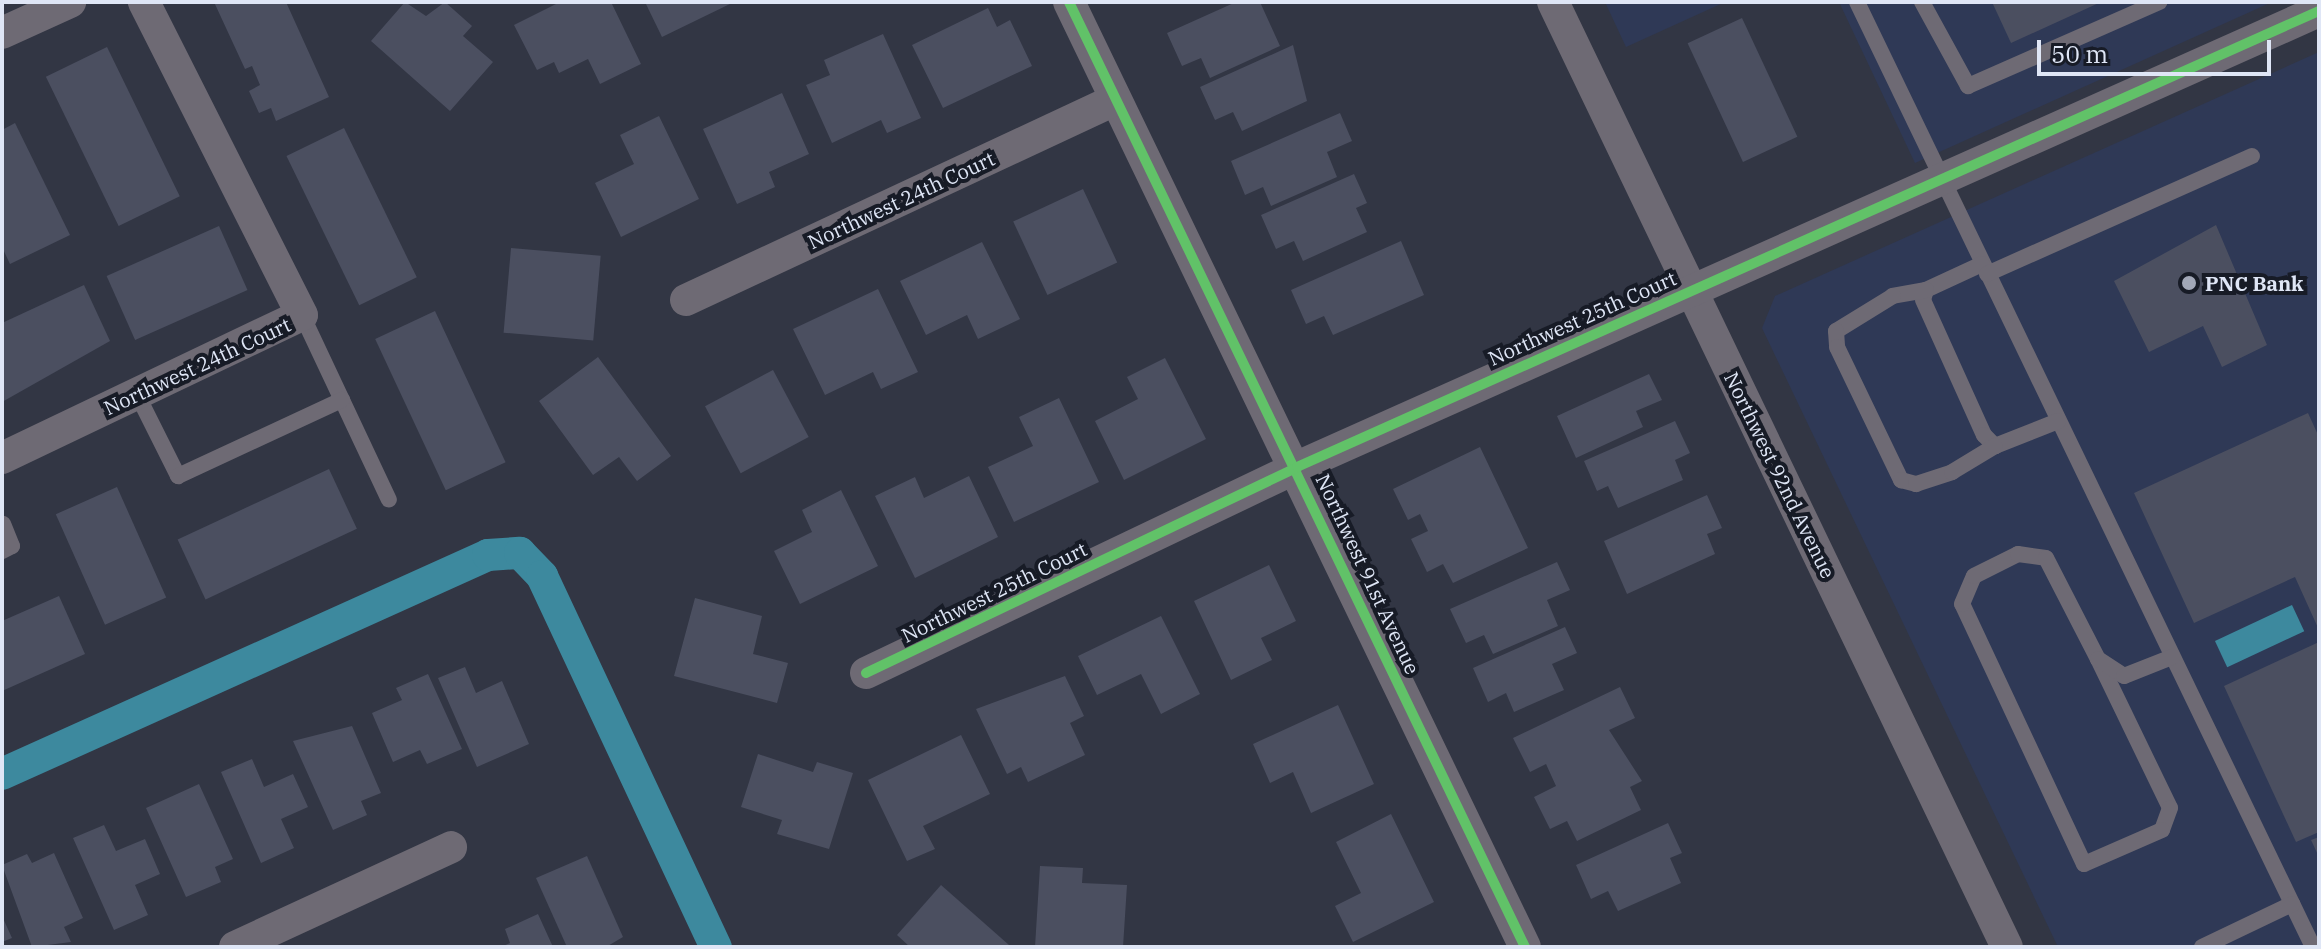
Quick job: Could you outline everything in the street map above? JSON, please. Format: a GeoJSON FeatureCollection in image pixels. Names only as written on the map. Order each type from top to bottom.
{"type":"FeatureCollection","features":[{"type":"Feature","properties":{"kind":"street"},"geometry":{"type":"LineString","coordinates":[[2,33],[70,2]]}},
{"type":"Feature","properties":{"kind":"street","name":"Northwest 24th Court"},"geometry":{"type":"LineString","coordinates":[[2,458],[302,315],[144,2]]}},
{"type":"Feature","properties":{"kind":"street","name":"Northwest 91st Avenue"},"geometry":{"type":"LineString","coordinates":[[1069,2],[1297,467],[1525,947]]}},
{"type":"Feature","properties":{"kind":"street","name":"Northwest 92nd Avenue"},"geometry":{"type":"LineString","coordinates":[[1553,2],[2007,947]]}},
{"type":"Feature","properties":{"kind":"street","name":"Northwest 25th Court"},"geometry":{"type":"LineString","coordinates":[[866,673],[1297,467],[1690,289],[2319,11]]}},
{"type":"Feature","properties":{"kind":"street","name":"Northwest 24th Court"},"geometry":{"type":"LineString","coordinates":[[686,300],[1115,100]]}},
{"type":"Feature","properties":{"kind":"street"},"geometry":{"type":"LineString","coordinates":[[235,947],[451,847]]}},
{"type":"Feature","properties":{"kind":"lane"},"geometry":{"type":"LineString","coordinates":[[1858,2],[2313,947]]}},
{"type":"Feature","properties":{"kind":"lane"},"geometry":{"type":"LineString","coordinates":[[1922,2],[1968,86],[2159,2]]}},
{"type":"Feature","properties":{"kind":"lane"},"geometry":{"type":"LineString","coordinates":[[2058,421],[1995,446],[1952,472],[1916,484],[1901,480],[1837,347],[1836,331],[1893,296],[1926,290],[1985,269],[2252,156]]}},
{"type":"Feature","properties":{"kind":"lane"},"geometry":{"type":"LineString","coordinates":[[1926,290],[1923,300],[1995,446]]}},
{"type":"Feature","properties":{"kind":"lane"},"geometry":{"type":"LineString","coordinates":[[302,315],[389,500]]}},
{"type":"Feature","properties":{"kind":"lane"},"geometry":{"type":"LineString","coordinates":[[137,394],[178,476],[342,400]]}},
{"type":"Feature","properties":{"kind":"lane"},"geometry":{"type":"LineString","coordinates":[[2,551],[12,546],[3,524]]}},
{"type":"Feature","properties":{"kind":"lane"},"geometry":{"type":"LineString","coordinates":[[2098,659],[2170,808],[2162,830],[2084,864],[1962,604],[1974,576],[2018,554],[2046,558],[2098,659],[2124,676],[2172,657]]}},
{"type":"Feature","properties":{"kind":"lane"},"geometry":{"type":"LineString","coordinates":[[2202,947],[2292,904]]}},
{"type":"Feature","properties":{"kind":"shaded area"},"geometry":{"type":"Polygon","coordinates":[[[1605,2],[1725,2],[1626,47],[1605,2]]]}},
{"type":"Feature","properties":{"kind":"shaded area"},"geometry":{"type":"Polygon","coordinates":[[[1839,2],[2272,2],[1915,163],[1839,2]]]}},
{"type":"Feature","properties":{"kind":"shaded area"},"geometry":{"type":"Polygon","coordinates":[[[2319,52],[2319,947],[2058,947],[1762,328],[1775,296],[2319,52]]]}},
{"type":"Feature","properties":{"kind":"shaded area"},"geometry":{"type":"Polygon","coordinates":[[[2292,605],[2304,631],[2227,667],[2215,641],[2292,605]]]}},
{"type":"Feature","properties":{"kind":"building"},"geometry":{"type":"Polygon","coordinates":[[[214,2],[286,2],[329,97],[276,121],[271,108],[259,113],[249,91],[260,85],[252,66],[245,69],[214,2]]]}},
{"type":"Feature","properties":{"kind":"building"},"geometry":{"type":"Polygon","coordinates":[[[405,2],[426,16],[445,2],[472,26],[463,36],[493,62],[450,111],[371,41],[405,2]]]}},
{"type":"Feature","properties":{"kind":"building"},"geometry":{"type":"Polygon","coordinates":[[[560,2],[611,2],[641,64],[600,84],[588,59],[559,73],[554,62],[537,70],[514,25],[560,2]]]}},
{"type":"Feature","properties":{"kind":"building"},"geometry":{"type":"Polygon","coordinates":[[[645,2],[734,2],[662,37],[645,2]]]}},
{"type":"Feature","properties":{"kind":"building"},"geometry":{"type":"Polygon","coordinates":[[[1236,2],[1260,2],[1280,46],[1210,78],[1201,58],[1182,66],[1167,33],[1236,2]]]}},
{"type":"Feature","properties":{"kind":"building"},"geometry":{"type":"Polygon","coordinates":[[[1992,2],[2101,2],[2011,43],[1992,2]]]}},
{"type":"Feature","properties":{"kind":"building"},"geometry":{"type":"Polygon","coordinates":[[[988,8],[997,27],[1010,20],[1032,66],[943,108],[912,45],[988,8]]]}},
{"type":"Feature","properties":{"kind":"building"},"geometry":{"type":"Polygon","coordinates":[[[1742,18],[1797,137],[1743,162],[1688,43],[1742,18]]]}},
{"type":"Feature","properties":{"kind":"building"},"geometry":{"type":"Polygon","coordinates":[[[883,34],[921,118],[887,133],[881,120],[832,143],[806,85],[830,75],[824,60],[883,34]]]}},
{"type":"Feature","properties":{"kind":"building"},"geometry":{"type":"Polygon","coordinates":[[[1293,45],[1307,101],[1242,131],[1233,112],[1215,120],[1200,87],[1293,45]]]}},
{"type":"Feature","properties":{"kind":"building"},"geometry":{"type":"Polygon","coordinates":[[[107,47],[180,196],[119,226],[46,77],[107,47]]]}},
{"type":"Feature","properties":{"kind":"building"},"geometry":{"type":"Polygon","coordinates":[[[782,93],[809,154],[769,172],[775,187],[737,204],[703,129],[782,93]]]}},
{"type":"Feature","properties":{"kind":"building"},"geometry":{"type":"Polygon","coordinates":[[[1340,113],[1352,141],[1327,152],[1337,177],[1271,206],[1263,187],[1245,195],[1231,161],[1340,113]]]}},
{"type":"Feature","properties":{"kind":"building"},"geometry":{"type":"Polygon","coordinates":[[[659,116],[699,199],[621,237],[595,183],[634,164],[620,135],[659,116]]]}},
{"type":"Feature","properties":{"kind":"building"},"geometry":{"type":"Polygon","coordinates":[[[15,123],[70,235],[10,264],[2,247],[2,130],[15,123]]]}},
{"type":"Feature","properties":{"kind":"building"},"geometry":{"type":"Polygon","coordinates":[[[344,128],[417,277],[359,305],[286,156],[344,128]]]}},
{"type":"Feature","properties":{"kind":"building"},"geometry":{"type":"Polygon","coordinates":[[[1354,174],[1367,203],[1356,208],[1367,232],[1303,261],[1294,241],[1276,249],[1261,215],[1354,174]]]}},
{"type":"Feature","properties":{"kind":"building"},"geometry":{"type":"Polygon","coordinates":[[[1083,189],[1117,262],[1047,295],[1013,222],[1083,189]]]}},
{"type":"Feature","properties":{"kind":"building"},"geometry":{"type":"Polygon","coordinates":[[[2216,225],[2267,345],[2222,367],[2203,326],[2149,352],[2114,281],[2216,225]]]}},
{"type":"Feature","properties":{"kind":"building"},"geometry":{"type":"Polygon","coordinates":[[[219,226],[247,290],[135,340],[107,276],[219,226]]]}},
{"type":"Feature","properties":{"kind":"building"},"geometry":{"type":"Polygon","coordinates":[[[1401,241],[1424,295],[1333,335],[1324,316],[1306,324],[1291,290],[1401,241]]]}},
{"type":"Feature","properties":{"kind":"building"},"geometry":{"type":"Polygon","coordinates":[[[982,242],[1020,319],[978,339],[967,315],[926,335],[900,281],[982,242]]]}},
{"type":"Feature","properties":{"kind":"building"},"geometry":{"type":"Polygon","coordinates":[[[511,248],[601,256],[593,341],[504,333],[511,248]]]}},
{"type":"Feature","properties":{"kind":"building"},"geometry":{"type":"Polygon","coordinates":[[[84,285],[110,341],[2,402],[2,323],[84,285]]]}},
{"type":"Feature","properties":{"kind":"building"},"geometry":{"type":"Polygon","coordinates":[[[878,289],[918,372],[881,389],[873,372],[825,395],[793,329],[878,289]]]}},
{"type":"Feature","properties":{"kind":"building"},"geometry":{"type":"Polygon","coordinates":[[[435,311],[506,462],[446,490],[375,339],[435,311]]]}},
{"type":"Feature","properties":{"kind":"building"},"geometry":{"type":"Polygon","coordinates":[[[598,357],[671,456],[637,481],[619,457],[593,475],[539,401],[598,357]]]}},
{"type":"Feature","properties":{"kind":"building"},"geometry":{"type":"Polygon","coordinates":[[[1165,358],[1206,439],[1124,480],[1095,421],[1138,399],[1127,377],[1165,358]]]}},
{"type":"Feature","properties":{"kind":"building"},"geometry":{"type":"Polygon","coordinates":[[[773,370],[809,437],[741,473],[705,406],[773,370]]]}},
{"type":"Feature","properties":{"kind":"building"},"geometry":{"type":"Polygon","coordinates":[[[1649,374],[1662,400],[1636,411],[1643,427],[1576,458],[1557,416],[1649,374]]]}},
{"type":"Feature","properties":{"kind":"building"},"geometry":{"type":"Polygon","coordinates":[[[1059,398],[1099,482],[1014,522],[988,467],[1033,446],[1019,417],[1059,398]]]}},
{"type":"Feature","properties":{"kind":"building"},"geometry":{"type":"Polygon","coordinates":[[[2308,413],[2319,437],[2319,630],[2295,577],[2194,623],[2134,493],[2308,413]]]}},
{"type":"Feature","properties":{"kind":"building"},"geometry":{"type":"Polygon","coordinates":[[[1675,421],[1690,453],[1675,460],[1683,480],[1618,508],[1608,486],[1597,491],[1584,461],[1675,421]]]}},
{"type":"Feature","properties":{"kind":"building"},"geometry":{"type":"Polygon","coordinates":[[[1480,447],[1528,548],[1453,583],[1443,564],[1427,572],[1411,539],[1428,531],[1420,514],[1408,520],[1393,489],[1480,447]]]}},
{"type":"Feature","properties":{"kind":"building"},"geometry":{"type":"Polygon","coordinates":[[[329,469],[357,529],[206,599],[178,540],[329,469]]]}},
{"type":"Feature","properties":{"kind":"building"},"geometry":{"type":"Polygon","coordinates":[[[969,476],[998,537],[915,578],[875,496],[915,477],[924,498],[969,476]]]}},
{"type":"Feature","properties":{"kind":"building"},"geometry":{"type":"Polygon","coordinates":[[[117,487],[166,598],[105,625],[56,514],[117,487]]]}},
{"type":"Feature","properties":{"kind":"building"},"geometry":{"type":"Polygon","coordinates":[[[841,490],[878,566],[800,604],[774,551],[812,532],[802,510],[841,490]]]}},
{"type":"Feature","properties":{"kind":"building"},"geometry":{"type":"Polygon","coordinates":[[[1707,495],[1722,528],[1707,534],[1715,554],[1627,594],[1604,541],[1707,495]]]}},
{"type":"Feature","properties":{"kind":"building"},"geometry":{"type":"Polygon","coordinates":[[[1557,562],[1570,590],[1547,600],[1558,626],[1493,654],[1484,635],[1466,643],[1450,609],[1557,562]]]}},
{"type":"Feature","properties":{"kind":"building"},"geometry":{"type":"Polygon","coordinates":[[[1269,565],[1296,621],[1261,638],[1272,660],[1231,680],[1194,601],[1269,565]]]}},
{"type":"Feature","properties":{"kind":"building"},"geometry":{"type":"Polygon","coordinates":[[[59,596],[85,654],[2,691],[2,621],[59,596]]]}},
{"type":"Feature","properties":{"kind":"building"},"geometry":{"type":"Polygon","coordinates":[[[695,598],[762,616],[753,654],[788,663],[777,703],[674,676],[695,598]]]}},
{"type":"Feature","properties":{"kind":"building"},"geometry":{"type":"Polygon","coordinates":[[[1161,616],[1200,694],[1161,714],[1141,674],[1097,695],[1078,656],[1161,616]]]}},
{"type":"Feature","properties":{"kind":"building"},"geometry":{"type":"Polygon","coordinates":[[[1565,627],[1577,653],[1552,664],[1564,690],[1514,712],[1506,693],[1488,702],[1473,668],[1565,627]]]}},
{"type":"Feature","properties":{"kind":"building"},"geometry":{"type":"Polygon","coordinates":[[[2319,642],[2319,832],[2296,842],[2224,686],[2319,642]]]}},
{"type":"Feature","properties":{"kind":"building"},"geometry":{"type":"Polygon","coordinates":[[[465,667],[476,693],[502,681],[529,744],[477,767],[438,678],[465,667]]]}},
{"type":"Feature","properties":{"kind":"building"},"geometry":{"type":"Polygon","coordinates":[[[428,674],[462,749],[427,764],[420,750],[393,762],[372,713],[402,700],[396,688],[428,674]]]}},
{"type":"Feature","properties":{"kind":"building"},"geometry":{"type":"Polygon","coordinates":[[[1065,676],[1084,716],[1070,723],[1085,755],[1028,782],[1021,767],[1007,774],[976,709],[1065,676]]]}},
{"type":"Feature","properties":{"kind":"building"},"geometry":{"type":"Polygon","coordinates":[[[1620,687],[1635,718],[1609,730],[1642,781],[1630,787],[1641,810],[1577,841],[1567,821],[1550,829],[1534,797],[1556,786],[1546,764],[1530,772],[1513,738],[1620,687]]]}},
{"type":"Feature","properties":{"kind":"building"},"geometry":{"type":"Polygon","coordinates":[[[1338,705],[1374,784],[1311,813],[1293,772],[1270,783],[1253,744],[1338,705]]]}},
{"type":"Feature","properties":{"kind":"building"},"geometry":{"type":"Polygon","coordinates":[[[352,726],[381,793],[361,801],[367,815],[333,830],[293,741],[352,726]]]}},
{"type":"Feature","properties":{"kind":"building"},"geometry":{"type":"Polygon","coordinates":[[[961,735],[990,794],[923,826],[935,849],[907,861],[868,780],[961,735]]]}},
{"type":"Feature","properties":{"kind":"building"},"geometry":{"type":"Polygon","coordinates":[[[758,754],[813,772],[817,762],[853,773],[829,849],[777,834],[782,820],[741,807],[758,754]]]}},
{"type":"Feature","properties":{"kind":"building"},"geometry":{"type":"Polygon","coordinates":[[[252,759],[264,787],[293,774],[308,807],[281,819],[294,848],[261,863],[221,772],[252,759]]]}},
{"type":"Feature","properties":{"kind":"building"},"geometry":{"type":"Polygon","coordinates":[[[199,784],[233,859],[215,867],[221,882],[186,897],[146,808],[199,784]]]}},
{"type":"Feature","properties":{"kind":"building"},"geometry":{"type":"Polygon","coordinates":[[[1391,814],[1434,902],[1353,942],[1335,906],[1361,893],[1336,842],[1391,814]]]}},
{"type":"Feature","properties":{"kind":"building"},"geometry":{"type":"Polygon","coordinates":[[[1668,823],[1682,853],[1670,858],[1681,883],[1618,911],[1608,891],[1591,899],[1576,865],[1668,823]]]}},
{"type":"Feature","properties":{"kind":"building"},"geometry":{"type":"Polygon","coordinates":[[[104,825],[116,851],[145,839],[160,874],[135,885],[148,915],[114,930],[73,838],[104,825]]]}},
{"type":"Feature","properties":{"kind":"building"},"geometry":{"type":"Polygon","coordinates":[[[2319,837],[2319,857],[2311,840],[2319,837]]]}},
{"type":"Feature","properties":{"kind":"building"},"geometry":{"type":"Polygon","coordinates":[[[54,853],[83,918],[64,927],[71,942],[32,947],[2,865],[27,854],[32,863],[54,853]]]}},
{"type":"Feature","properties":{"kind":"building"},"geometry":{"type":"Polygon","coordinates":[[[587,856],[623,937],[606,947],[567,947],[536,878],[587,856]]]}},
{"type":"Feature","properties":{"kind":"building"},"geometry":{"type":"Polygon","coordinates":[[[1040,866],[1083,868],[1082,883],[1127,885],[1123,947],[1035,947],[1040,866]]]}},
{"type":"Feature","properties":{"kind":"building"},"geometry":{"type":"Polygon","coordinates":[[[941,885],[1008,947],[910,947],[897,935],[941,885]]]}},
{"type":"Feature","properties":{"kind":"building"},"geometry":{"type":"Polygon","coordinates":[[[538,914],[553,947],[501,947],[510,943],[505,929],[538,914]]]}},
{"type":"Feature","properties":{"kind":"building"},"geometry":{"type":"Polygon","coordinates":[[[2,916],[12,938],[2,942],[2,916]]]}},
{"type":"Feature","properties":{"kind":"waterway"},"geometry":{"type":"LineString","coordinates":[[2,774],[488,555],[520,553],[542,576],[716,947]]}},
{"type":"Feature","properties":{"kind":"cycle path"},"geometry":{"type":"LineString","coordinates":[[1069,2],[1525,947]]}},
{"type":"Feature","properties":{"kind":"cycle path"},"geometry":{"type":"LineString","coordinates":[[866,673],[1297,467],[2319,11]]}},
{"type":"Feature","properties":{"kind":"place","name":"PNC Bank"},"geometry":{"type":"Point","coordinates":[2189,283]}}]}
